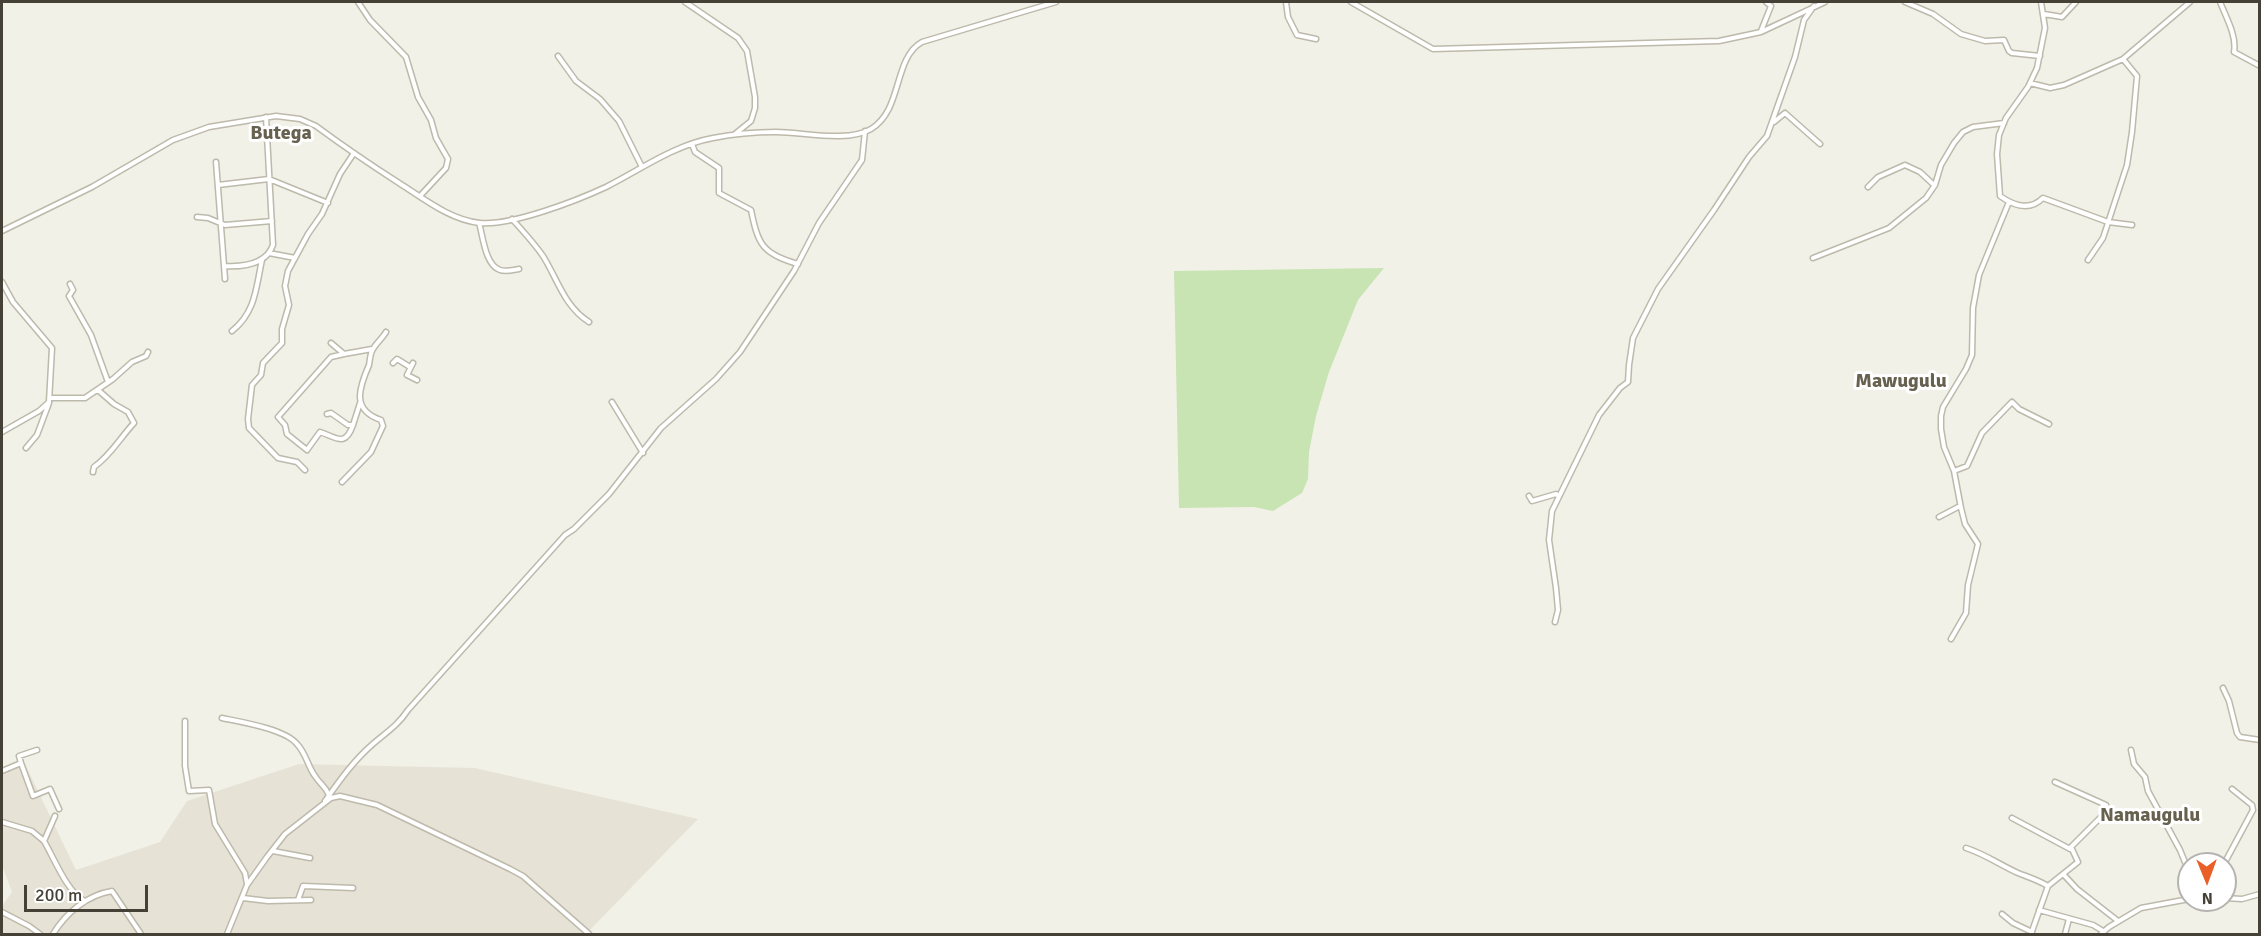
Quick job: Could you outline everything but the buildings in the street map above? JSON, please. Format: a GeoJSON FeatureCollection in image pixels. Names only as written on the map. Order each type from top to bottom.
{"type":"FeatureCollection","features":[{"type":"Feature","properties":{"kind":"street"},"geometry":{"type":"LineString","coordinates":[[358,2],[370,20],[406,57],[418,97],[448,159],[446,168],[420,196]]}},
{"type":"Feature","properties":{"kind":"street"},"geometry":{"type":"LineString","coordinates":[[685,2],[738,38],[747,51],[754,86],[755,108],[751,121],[735,135]]}},
{"type":"Feature","properties":{"kind":"street"},"geometry":{"type":"LineString","coordinates":[[2,231],[92,187],[173,140],[216,125],[266,117],[284,117],[307,122],[446,212],[479,223],[495,223],[593,193],[642,167],[692,144],[711,138],[777,132],[842,135],[866,131],[877,125],[891,103],[909,53],[915,46],[1056,2]]}},
{"type":"Feature","properties":{"kind":"street"},"geometry":{"type":"LineString","coordinates":[[1286,2],[1288,17],[1297,35],[1316,39]]}},
{"type":"Feature","properties":{"kind":"street"},"geometry":{"type":"LineString","coordinates":[[1351,2],[1433,49],[1719,41],[1761,32],[1825,2]]}},
{"type":"Feature","properties":{"kind":"street"},"geometry":{"type":"LineString","coordinates":[[1761,32],[1771,6],[1766,2]]}},
{"type":"Feature","properties":{"kind":"street"},"geometry":{"type":"LineString","coordinates":[[1905,2],[1933,14],[1961,34],[1985,41],[2004,40],[2012,53],[2040,56]]}},
{"type":"Feature","properties":{"kind":"street"},"geometry":{"type":"LineString","coordinates":[[2041,2],[2045,28],[2040,56],[2029,83],[1999,135],[1997,154],[2000,196],[2009,202],[2028,207],[2035,206],[2043,198],[2108,222],[2132,225]]}},
{"type":"Feature","properties":{"kind":"street"},"geometry":{"type":"LineString","coordinates":[[2043,14],[2062,17],[2076,2]]}},
{"type":"Feature","properties":{"kind":"street"},"geometry":{"type":"LineString","coordinates":[[2029,83],[2050,88],[2064,85],[2122,59],[2190,2]]}},
{"type":"Feature","properties":{"kind":"street"},"geometry":{"type":"LineString","coordinates":[[2220,2],[2236,45],[2234,52],[2259,66]]}},
{"type":"Feature","properties":{"kind":"street"},"geometry":{"type":"LineString","coordinates":[[1767,136],[1795,57],[1804,20],[1814,6]]}},
{"type":"Feature","properties":{"kind":"street"},"geometry":{"type":"LineString","coordinates":[[558,56],[576,81],[600,99],[619,121],[642,167]]}},
{"type":"Feature","properties":{"kind":"street"},"geometry":{"type":"LineString","coordinates":[[2088,260],[2103,238],[2127,165],[2137,83],[2135,71],[2122,59]]}},
{"type":"Feature","properties":{"kind":"street"},"geometry":{"type":"LineString","coordinates":[[1555,622],[1558,610],[1549,540],[1552,511],[1599,415],[1628,381],[1634,338],[1658,289],[1749,157],[1767,136],[1776,119],[1785,113],[1820,144]]}},
{"type":"Feature","properties":{"kind":"street"},"geometry":{"type":"LineString","coordinates":[[224,266],[253,264],[262,260],[273,245],[266,117]]}},
{"type":"Feature","properties":{"kind":"street"},"geometry":{"type":"LineString","coordinates":[[1813,258],[1889,228],[1916,208],[1935,185],[1941,165],[1963,132],[1973,127],[2004,123]]}},
{"type":"Feature","properties":{"kind":"street"},"geometry":{"type":"LineString","coordinates":[[227,934],[247,885],[285,834],[325,801],[341,777],[374,743],[401,721],[408,710],[565,535],[609,494],[661,428],[716,379],[740,352],[798,264],[819,223],[862,160],[866,131]]}},
{"type":"Feature","properties":{"kind":"street"},"geometry":{"type":"LineString","coordinates":[[692,144],[695,152],[719,168],[719,193],[724,198],[751,210],[755,232],[762,246],[781,259],[798,264]]}},
{"type":"Feature","properties":{"kind":"street"},"geometry":{"type":"LineString","coordinates":[[305,470],[297,462],[279,458],[249,428],[252,385],[261,375],[263,363],[282,343],[282,329],[289,305],[285,279],[328,203],[340,174],[354,153]]}},
{"type":"Feature","properties":{"kind":"street"},"geometry":{"type":"LineString","coordinates":[[216,162],[225,279]]}},
{"type":"Feature","properties":{"kind":"street"},"geometry":{"type":"LineString","coordinates":[[1868,187],[1878,177],[1905,165],[1920,172],[1935,185]]}},
{"type":"Feature","properties":{"kind":"street"},"geometry":{"type":"LineString","coordinates":[[218,185],[269,179],[328,203]]}},
{"type":"Feature","properties":{"kind":"street"},"geometry":{"type":"LineString","coordinates":[[1951,639],[1966,613],[1968,585],[1978,544],[1965,524],[1954,471],[1944,447],[1941,429],[1943,407],[1961,379],[1972,355],[1973,308],[1979,275],[2009,202]]}},
{"type":"Feature","properties":{"kind":"street"},"geometry":{"type":"LineString","coordinates":[[197,217],[208,218],[225,225],[272,221]]}},
{"type":"Feature","properties":{"kind":"street"},"geometry":{"type":"LineString","coordinates":[[512,219],[543,256],[570,306],[577,315],[589,322]]}},
{"type":"Feature","properties":{"kind":"street"},"geometry":{"type":"LineString","coordinates":[[479,223],[491,264],[504,271],[519,269]]}},
{"type":"Feature","properties":{"kind":"street"},"geometry":{"type":"LineString","coordinates":[[269,253],[295,258]]}},
{"type":"Feature","properties":{"kind":"street"},"geometry":{"type":"LineString","coordinates":[[232,331],[252,307],[258,288],[262,260]]}},
{"type":"Feature","properties":{"kind":"street"},"geometry":{"type":"LineString","coordinates":[[2,282],[13,302],[52,348],[47,412],[37,435],[26,448]]}},
{"type":"Feature","properties":{"kind":"street"},"geometry":{"type":"LineString","coordinates":[[70,284],[73,290],[69,297],[91,335],[108,382]]}},
{"type":"Feature","properties":{"kind":"street"},"geometry":{"type":"LineString","coordinates":[[373,349],[331,357],[278,417],[285,425],[287,434],[307,450],[320,432],[345,439],[348,437],[360,402],[363,380],[373,349],[386,332]]}},
{"type":"Feature","properties":{"kind":"street"},"geometry":{"type":"LineString","coordinates":[[331,343],[344,354]]}},
{"type":"Feature","properties":{"kind":"street"},"geometry":{"type":"LineString","coordinates":[[2,432],[39,411],[49,400],[80,399],[98,390],[148,352]]}},
{"type":"Feature","properties":{"kind":"street"},"geometry":{"type":"LineString","coordinates":[[393,363],[397,359],[412,365],[407,375],[417,380]]}},
{"type":"Feature","properties":{"kind":"street"},"geometry":{"type":"LineString","coordinates":[[93,472],[94,467],[114,449],[123,434],[134,423],[128,412],[98,390]]}},
{"type":"Feature","properties":{"kind":"street"},"geometry":{"type":"LineString","coordinates":[[342,482],[371,452],[383,426],[381,420],[366,413],[360,402]]}},
{"type":"Feature","properties":{"kind":"street"},"geometry":{"type":"LineString","coordinates":[[612,402],[643,453]]}},
{"type":"Feature","properties":{"kind":"street"},"geometry":{"type":"LineString","coordinates":[[1954,471],[1966,466],[1982,433],[2012,402],[2019,409],[2049,424]]}},
{"type":"Feature","properties":{"kind":"street"},"geometry":{"type":"LineString","coordinates":[[327,414],[331,413],[348,425],[352,425]]}},
{"type":"Feature","properties":{"kind":"street"},"geometry":{"type":"LineString","coordinates":[[1528,496],[1532,501],[1556,494],[1559,496]]}},
{"type":"Feature","properties":{"kind":"street"},"geometry":{"type":"LineString","coordinates":[[1939,517],[1960,506]]}},
{"type":"Feature","properties":{"kind":"street"},"geometry":{"type":"LineString","coordinates":[[2223,688],[2240,738],[2259,741]]}},
{"type":"Feature","properties":{"kind":"street"},"geometry":{"type":"LineString","coordinates":[[222,718],[272,730],[296,742],[314,775],[326,786],[329,796]]}},
{"type":"Feature","properties":{"kind":"street"},"geometry":{"type":"LineString","coordinates":[[184,721],[185,766],[189,791],[209,790],[215,824],[245,873],[247,885]]}},
{"type":"Feature","properties":{"kind":"street"},"geometry":{"type":"LineString","coordinates":[[37,750],[19,756],[21,764],[33,796],[50,789],[59,809]]}},
{"type":"Feature","properties":{"kind":"street"},"geometry":{"type":"LineString","coordinates":[[2131,750],[2134,764],[2145,777],[2148,791],[2181,852]]}},
{"type":"Feature","properties":{"kind":"street"},"geometry":{"type":"LineString","coordinates":[[2,771],[21,764]]}},
{"type":"Feature","properties":{"kind":"street"},"geometry":{"type":"LineString","coordinates":[[2055,782],[2109,807],[2071,847],[2071,850]]}},
{"type":"Feature","properties":{"kind":"street"},"geometry":{"type":"LineString","coordinates":[[2230,852],[2253,810],[2252,805],[2232,789]]}},
{"type":"Feature","properties":{"kind":"street"},"geometry":{"type":"LineString","coordinates":[[325,801],[340,796],[377,805],[510,869],[523,876],[589,934]]}},
{"type":"Feature","properties":{"kind":"street"},"geometry":{"type":"LineString","coordinates":[[44,841],[56,816]]}},
{"type":"Feature","properties":{"kind":"street"},"geometry":{"type":"LineString","coordinates":[[2002,914],[2032,933],[2048,886],[2078,862],[2071,850],[2012,818]]}},
{"type":"Feature","properties":{"kind":"street"},"geometry":{"type":"LineString","coordinates":[[2,822],[32,831],[44,841],[77,897],[85,901]]}},
{"type":"Feature","properties":{"kind":"street"},"geometry":{"type":"LineString","coordinates":[[1966,848],[1983,853],[2048,886]]}},
{"type":"Feature","properties":{"kind":"street"},"geometry":{"type":"LineString","coordinates":[[272,850],[310,858]]}},
{"type":"Feature","properties":{"kind":"street"},"geometry":{"type":"LineString","coordinates":[[2064,875],[2077,889],[2118,921]]}},
{"type":"Feature","properties":{"kind":"street"},"geometry":{"type":"LineString","coordinates":[[298,900],[303,886],[353,888]]}},
{"type":"Feature","properties":{"kind":"street"},"geometry":{"type":"LineString","coordinates":[[53,934],[73,910],[85,901],[112,891],[139,934]]}},
{"type":"Feature","properties":{"kind":"street"},"geometry":{"type":"LineString","coordinates":[[2237,899],[2259,894]]}},
{"type":"Feature","properties":{"kind":"street"},"geometry":{"type":"LineString","coordinates":[[243,898],[268,901],[311,900]]}},
{"type":"Feature","properties":{"kind":"street"},"geometry":{"type":"LineString","coordinates":[[2039,910],[2093,925],[2102,933],[2141,908],[2177,901]]}},
{"type":"Feature","properties":{"kind":"street"},"geometry":{"type":"LineString","coordinates":[[2,912],[40,934]]}},
{"type":"Feature","properties":{"kind":"street"},"geometry":{"type":"LineString","coordinates":[[2065,934],[2069,919]]}},
{"type":"Feature","properties":{"kind":"shaded area"},"geometry":{"type":"Polygon","coordinates":[[[23,760],[76,870],[160,842],[187,801],[299,764],[475,768],[698,819],[586,934],[2,934],[2,906],[12,892],[2,865],[2,772],[23,760]]]}},
{"type":"Feature","properties":{"kind":"green space"},"geometry":{"type":"Polygon","coordinates":[[[1384,268],[1358,300],[1329,372],[1316,416],[1309,452],[1308,479],[1302,493],[1273,511],[1254,507],[1179,508],[1174,271],[1384,268]]]}},
{"type":"Feature","properties":{"kind":"district","name":"Butega"},"geometry":{"type":"Point","coordinates":[281,134]}},
{"type":"Feature","properties":{"kind":"district","name":"Mawugulu"},"geometry":{"type":"Point","coordinates":[1901,382]}},
{"type":"Feature","properties":{"kind":"district","name":"Namaugulu"},"geometry":{"type":"Point","coordinates":[2150,816]}}]}
